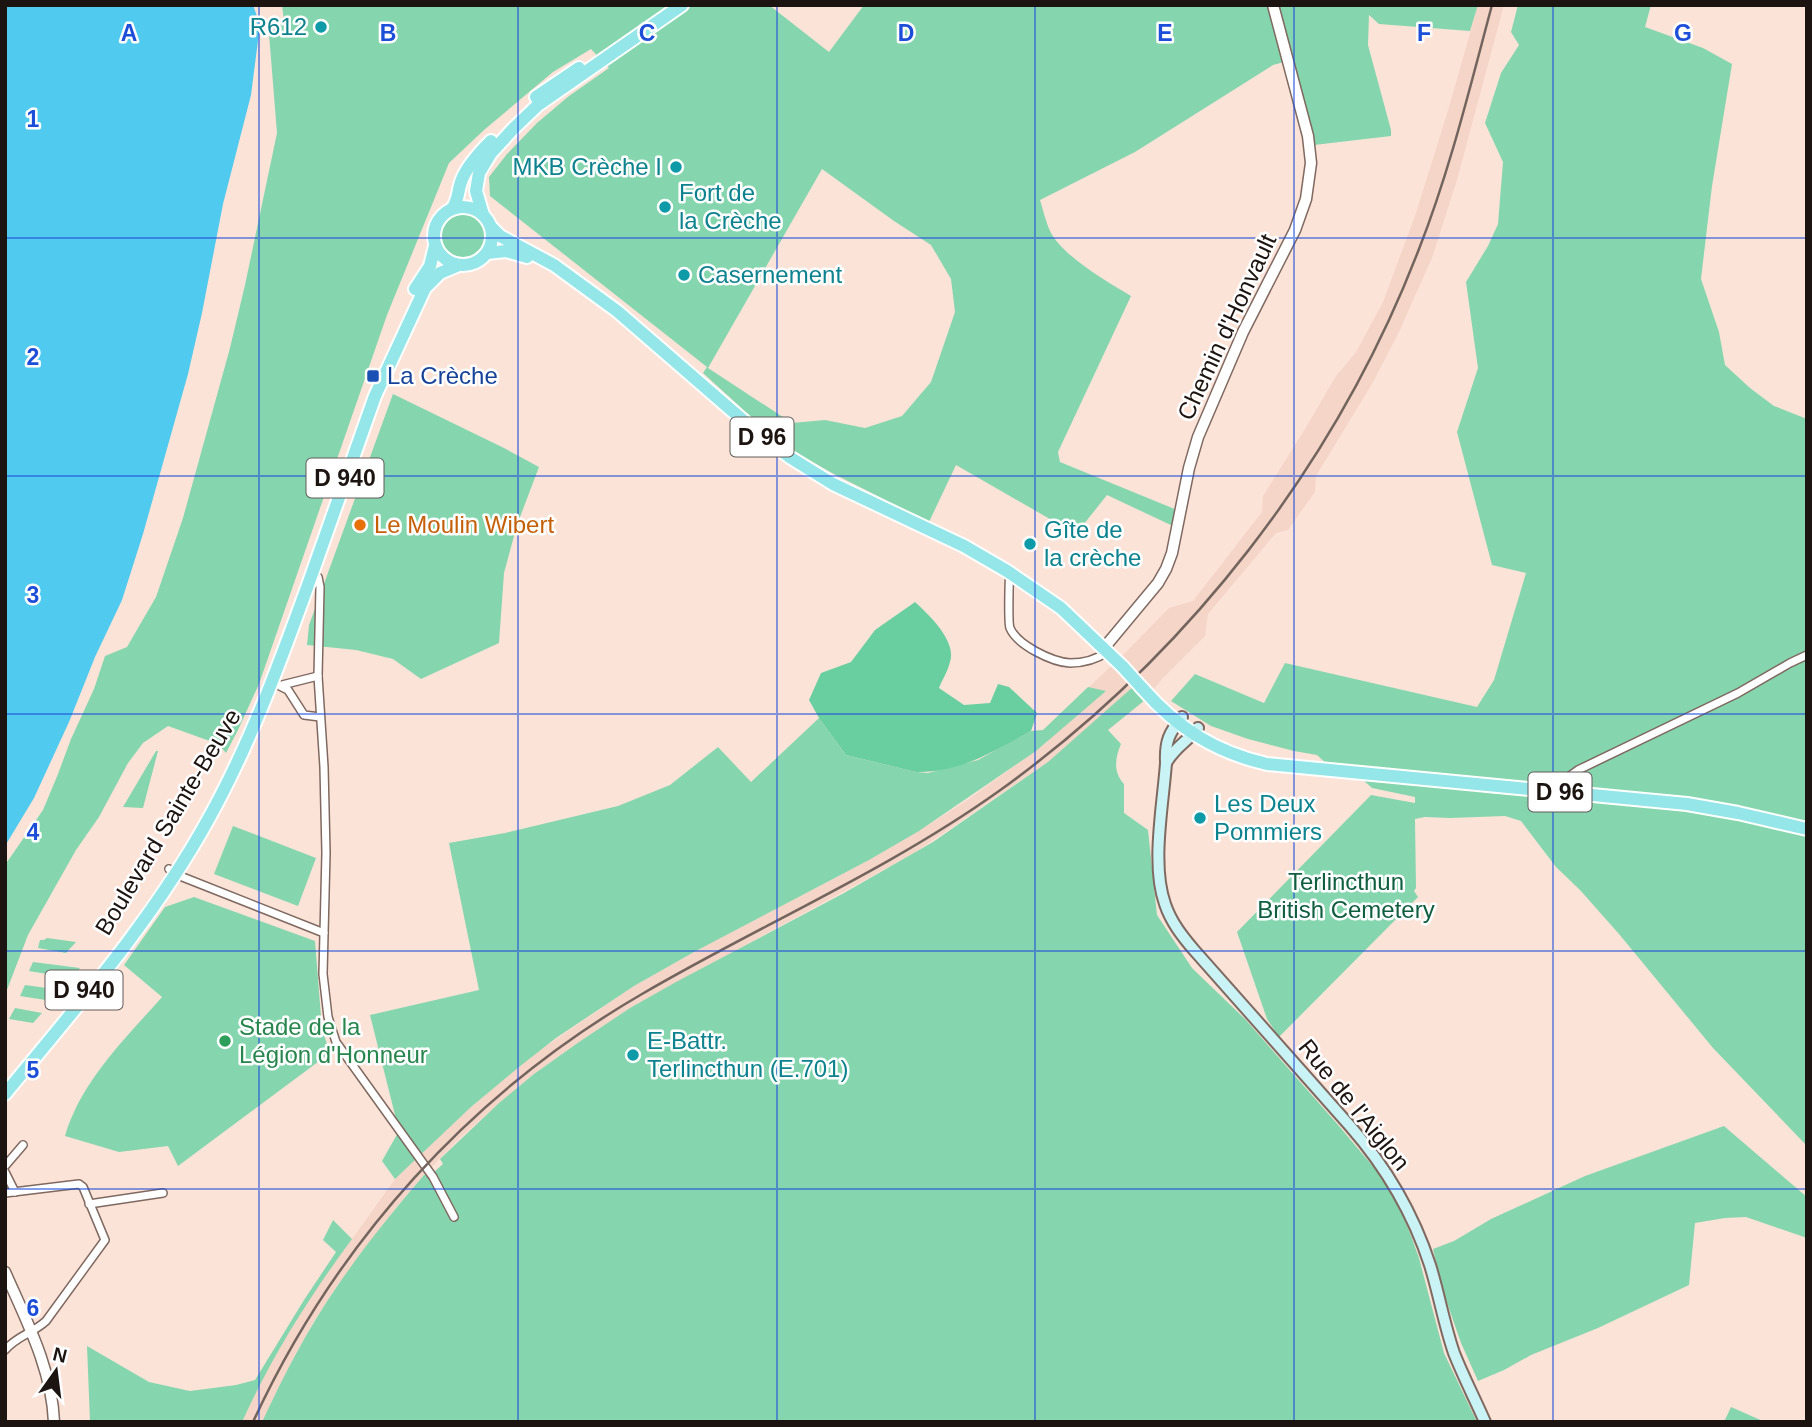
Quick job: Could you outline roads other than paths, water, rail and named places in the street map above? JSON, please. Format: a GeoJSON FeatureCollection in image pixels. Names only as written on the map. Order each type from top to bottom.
{"type":"FeatureCollection","features":[{"type":"Feature","properties":{"kind":"main road"},"geometry":{"type":"LineString","coordinates":[[483,215],[468,207],[452,209],[443,214],[436,224],[434,234],[435,246],[441,256],[459,265],[475,263],[487,253],[492,242],[491,227],[477,198],[477,183],[482,166],[533,109],[682,5]]}},
{"type":"Feature","properties":{"kind":"main road"},"geometry":{"type":"LineString","coordinates":[[452,209],[458,200],[460,183],[468,168],[519,113],[556,82],[629,41]]}},
{"type":"Feature","properties":{"kind":"main road","name":"D 96"},"geometry":{"type":"LineString","coordinates":[[491,227],[500,236],[549,262],[596,295],[775,446],[824,478],[976,552],[1055,603],[1123,667],[1161,709],[1196,731],[1253,754],[1311,769],[1687,804],[1807,829]]}},
{"type":"Feature","properties":{"kind":"main road","name":"D 940"},"geometry":{"type":"LineString","coordinates":[[399,342],[411,297],[430,266],[435,246]]}},
{"type":"Feature","properties":{"kind":"main road","name":"D 96"},"geometry":{"type":"LineString","coordinates":[[487,253],[506,251],[524,256],[596,295]]}},
{"type":"Feature","properties":{"kind":"main road","name":"D 940"},"geometry":{"type":"LineString","coordinates":[[399,342],[428,284],[443,271],[459,265]]}},
{"type":"Feature","properties":{"kind":"main road","name":"Boulevard Sainte-Beuve"},"geometry":{"type":"LineString","coordinates":[[5,1085],[105,965],[210,817],[245,748],[260,710],[276,683],[311,574],[375,396],[399,342]]}},
{"type":"Feature","properties":{"kind":"main road","name":"Rue de l'Aiglon"},"geometry":{"type":"LineString","coordinates":[[1180,720],[1168,737],[1158,866],[1161,890],[1168,912],[1180,933],[1361,1138],[1400,1195],[1424,1248],[1457,1359],[1485,1422]]}},
{"type":"Feature","properties":{"kind":"main road"},"geometry":{"type":"LineString","coordinates":[[1166,763],[1175,749],[1196,731]]}},
{"type":"Feature","properties":{"kind":"main road","name":"Boulevard Sainte-Beuve"},"geometry":{"type":"LineString","coordinates":[[5,1094],[110,968],[141,925],[173,871]]}},
{"type":"Feature","properties":{"kind":"street","name":"Chemin d'Honvault"},"geometry":{"type":"LineString","coordinates":[[1105,650],[1158,583],[1169,564],[1187,476],[1198,438],[1243,332],[1295,230],[1306,199],[1311,163],[1308,136],[1273,5]]}},
{"type":"Feature","properties":{"kind":"street"},"geometry":{"type":"LineString","coordinates":[[1010,573],[1008,622],[1021,643],[1030,649],[1069,662],[1088,660],[1105,650]]}},
{"type":"Feature","properties":{"kind":"street"},"geometry":{"type":"LineString","coordinates":[[311,574],[318,578],[320,587],[318,676],[326,813],[323,967],[329,1023],[333,1037],[433,1177],[454,1217]]}},
{"type":"Feature","properties":{"kind":"street"},"geometry":{"type":"LineString","coordinates":[[1556,792],[1564,780],[1578,770],[1738,693],[1807,655]]}},
{"type":"Feature","properties":{"kind":"street"},"geometry":{"type":"LineString","coordinates":[[276,683],[285,685],[318,676]]}},
{"type":"Feature","properties":{"kind":"street"},"geometry":{"type":"LineString","coordinates":[[276,683],[291,693],[304,715],[320,718]]}},
{"type":"Feature","properties":{"kind":"street"},"geometry":{"type":"LineString","coordinates":[[173,871],[324,933]]}},
{"type":"Feature","properties":{"kind":"street"},"geometry":{"type":"LineString","coordinates":[[5,1166],[23,1145]]}},
{"type":"Feature","properties":{"kind":"street"},"geometry":{"type":"LineString","coordinates":[[5,1172],[15,1192]]}},
{"type":"Feature","properties":{"kind":"street"},"geometry":{"type":"LineString","coordinates":[[5,1193],[79,1184],[83,1187],[105,1240],[46,1321],[18,1338],[5,1350]]}},
{"type":"Feature","properties":{"kind":"street"},"geometry":{"type":"LineString","coordinates":[[89,1204],[163,1193]]}},
{"type":"Feature","properties":{"kind":"street"},"geometry":{"type":"LineString","coordinates":[[5,1272],[31,1331],[48,1380],[54,1422]]}},
{"type":"Feature","properties":{"kind":"water"},"geometry":{"type":"Polygon","coordinates":[[[5,5],[253,5],[260,25],[251,95],[223,204],[188,374],[143,534],[122,600],[69,722],[34,798],[5,846],[5,5]]]}},
{"type":"Feature","properties":{"kind":"railway"},"geometry":{"type":"LineString","coordinates":[[253,1422],[287,1356],[325,1293],[367,1234],[414,1178],[466,1125],[521,1077],[580,1033],[642,994],[913,847],[999,791],[1068,738],[1132,680],[1193,617],[1248,550],[1299,480],[1345,406],[1385,329],[1419,249],[1440,189],[1492,5]]}},
{"type":"Feature","properties":{"kind":"place","name":"R612"},"geometry":{"type":"Point","coordinates":[321,27]}},
{"type":"Feature","properties":{"kind":"place","name":"MKB Crèche I"},"geometry":{"type":"Point","coordinates":[676,167]}},
{"type":"Feature","properties":{"kind":"place","name":"Fort de la Crèche"},"geometry":{"type":"Point","coordinates":[665,207]}},
{"type":"Feature","properties":{"kind":"place","name":"Casernement"},"geometry":{"type":"Point","coordinates":[684,275]}},
{"type":"Feature","properties":{"kind":"place","name":"La Crèche"},"geometry":{"type":"Point","coordinates":[373,376]}},
{"type":"Feature","properties":{"kind":"place","name":"Le Moulin Wibert"},"geometry":{"type":"Point","coordinates":[360,525]}},
{"type":"Feature","properties":{"kind":"place","name":"Gîte de la crèche"},"geometry":{"type":"Point","coordinates":[1030,544]}},
{"type":"Feature","properties":{"kind":"place","name":"Les Deux Pommiers"},"geometry":{"type":"Point","coordinates":[1200,818]}},
{"type":"Feature","properties":{"kind":"place","name":"Stade de la Légion d'Honneur"},"geometry":{"type":"Point","coordinates":[225,1041]}},
{"type":"Feature","properties":{"kind":"place","name":"E-Battr. Terlincthun (E.701)"},"geometry":{"type":"Point","coordinates":[633,1055]}},
{"type":"Feature","properties":{"kind":"park label","name":"Terlincthun British Cemetery"},"geometry":{"type":"Point","coordinates":[1346,896]}}]}
